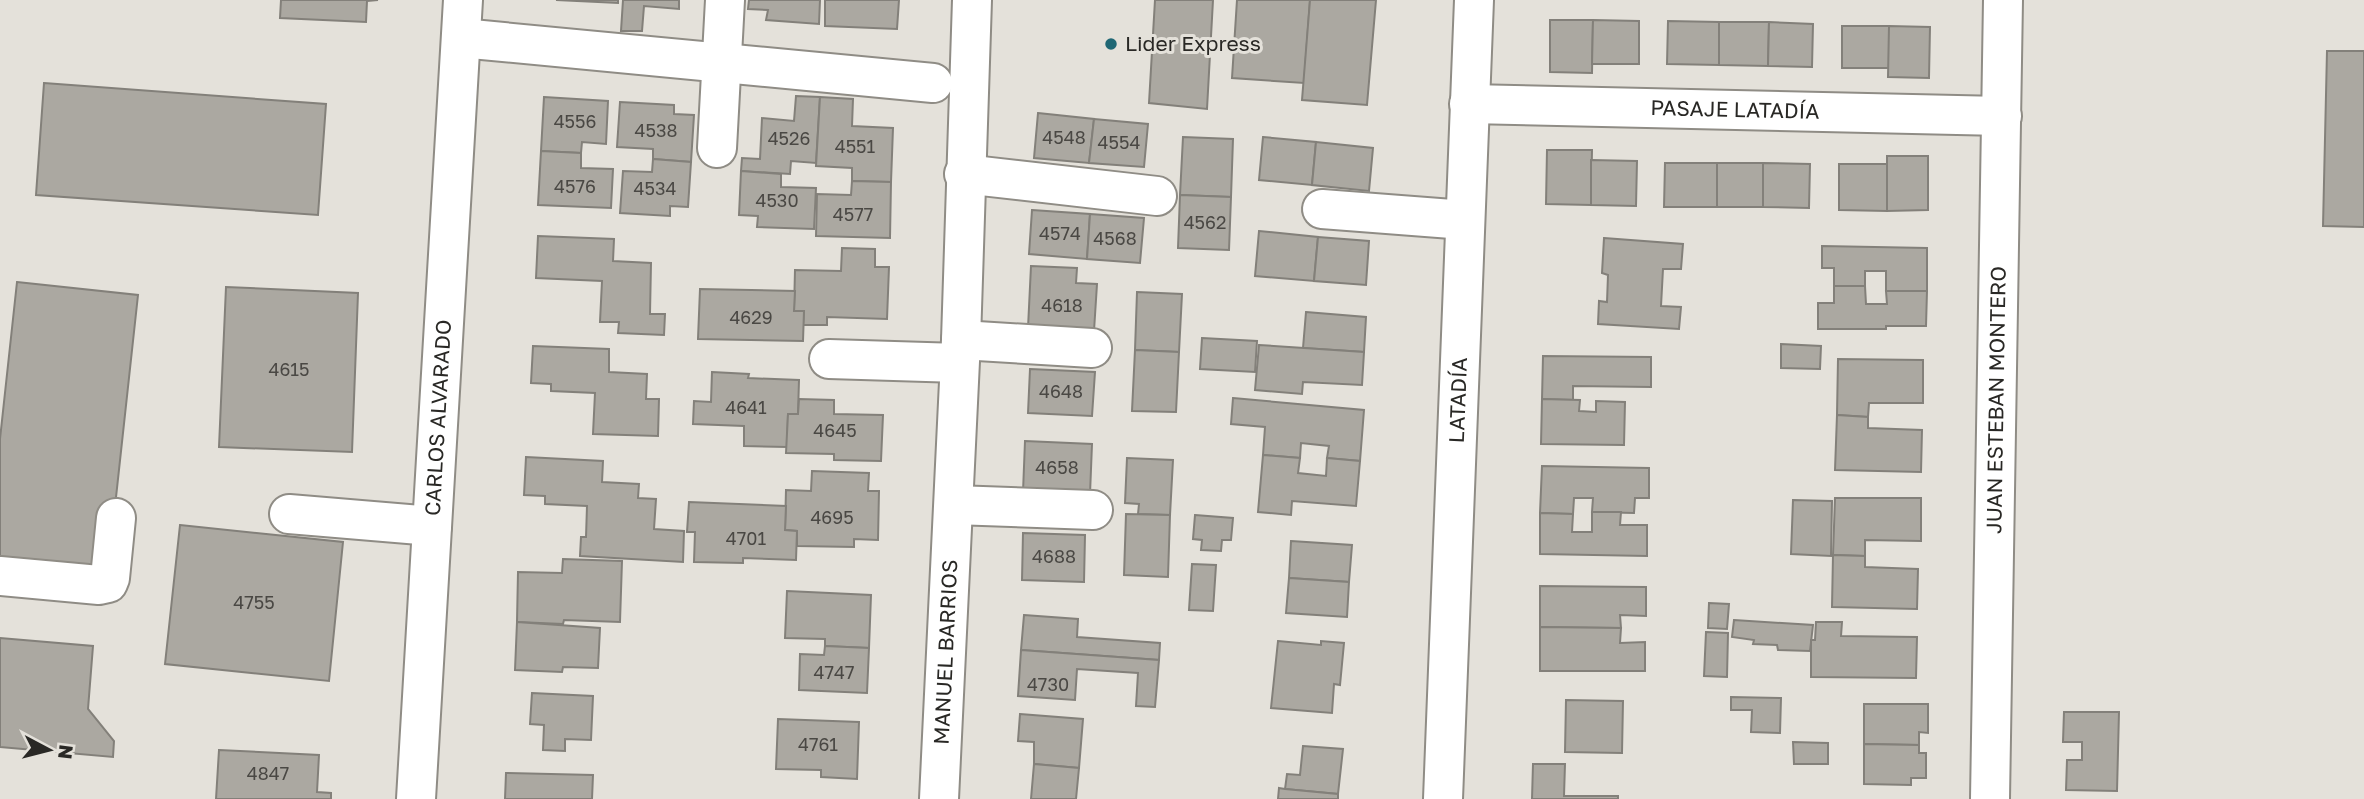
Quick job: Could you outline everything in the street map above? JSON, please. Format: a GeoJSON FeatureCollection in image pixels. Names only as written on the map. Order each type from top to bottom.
{"type":"FeatureCollection","features":[{"type":"Feature","properties":{"kind":"street","name":"CARLOS ALVARADO"},"geometry":{"type":"LineString","coordinates":[[416,799],[463,0]]}},
{"type":"Feature","properties":{"kind":"street"},"geometry":{"type":"LineString","coordinates":[[717,148],[725,0]]}},
{"type":"Feature","properties":{"kind":"street","name":"MANUEL BARRIOS"},"geometry":{"type":"LineString","coordinates":[[939,799],[954,505],[972,0]]}},
{"type":"Feature","properties":{"kind":"street","name":"LATADÍA"},"geometry":{"type":"LineString","coordinates":[[1443,799],[1474,0]]}},
{"type":"Feature","properties":{"kind":"street","name":"JUAN ESTEBAN MONTERO"},"geometry":{"type":"LineString","coordinates":[[1990,799],[2004,0]]}},
{"type":"Feature","properties":{"kind":"street"},"geometry":{"type":"LineString","coordinates":[[461,38],[933,83]]}},
{"type":"Feature","properties":{"kind":"street","name":"PASAJE LATADÍA"},"geometry":{"type":"LineString","coordinates":[[1469,104],[2002,116]]}},
{"type":"Feature","properties":{"kind":"street"},"geometry":{"type":"LineString","coordinates":[[964,174],[1157,196]]}},
{"type":"Feature","properties":{"kind":"street"},"geometry":{"type":"LineString","coordinates":[[1322,209],[1465,220]]}},
{"type":"Feature","properties":{"kind":"street"},"geometry":{"type":"LineString","coordinates":[[829,359],[1093,348]]}},
{"type":"Feature","properties":{"kind":"street"},"geometry":{"type":"LineString","coordinates":[[954,505],[1093,510]]}},
{"type":"Feature","properties":{"kind":"street"},"geometry":{"type":"LineString","coordinates":[[289,514],[432,526]]}},
{"type":"Feature","properties":{"kind":"street"},"geometry":{"type":"LineString","coordinates":[[0,576],[99,585],[108,583],[116,518]]}},
{"type":"Feature","properties":{"kind":"building"},"geometry":{"type":"Polygon","coordinates":[[[281,0],[378,0],[367,1],[366,22],[280,18],[281,0]]]}},
{"type":"Feature","properties":{"kind":"building"},"geometry":{"type":"Polygon","coordinates":[[[556,0],[618,0],[618,3],[556,0]]]}},
{"type":"Feature","properties":{"kind":"building"},"geometry":{"type":"Polygon","coordinates":[[[623,0],[679,0],[679,9],[644,6],[642,31],[621,31],[623,0]]]}},
{"type":"Feature","properties":{"kind":"building"},"geometry":{"type":"Polygon","coordinates":[[[749,0],[820,0],[819,24],[766,20],[768,10],[748,9],[749,0]]]}},
{"type":"Feature","properties":{"kind":"building"},"geometry":{"type":"Polygon","coordinates":[[[825,0],[899,0],[897,29],[825,26],[825,0]]]}},
{"type":"Feature","properties":{"kind":"building"},"geometry":{"type":"Polygon","coordinates":[[[1155,0],[1213,0],[1207,109],[1149,103],[1155,0]]]}},
{"type":"Feature","properties":{"kind":"building"},"geometry":{"type":"Polygon","coordinates":[[[1237,0],[1310,0],[1304,83],[1232,78],[1237,0]]]}},
{"type":"Feature","properties":{"kind":"building"},"geometry":{"type":"Polygon","coordinates":[[[1310,0],[1376,0],[1367,105],[1302,100],[1310,0]]]}},
{"type":"Feature","properties":{"kind":"building"},"geometry":{"type":"Polygon","coordinates":[[[1550,20],[1593,20],[1592,73],[1550,72],[1550,20]]]}},
{"type":"Feature","properties":{"kind":"building"},"geometry":{"type":"Polygon","coordinates":[[[1593,20],[1639,21],[1639,64],[1592,64],[1593,20]]]}},
{"type":"Feature","properties":{"kind":"building"},"geometry":{"type":"Polygon","coordinates":[[[1668,21],[1719,22],[1719,65],[1667,64],[1668,21]]]}},
{"type":"Feature","properties":{"kind":"building"},"geometry":{"type":"Polygon","coordinates":[[[1719,22],[1769,22],[1768,66],[1719,65],[1719,22]]]}},
{"type":"Feature","properties":{"kind":"building"},"geometry":{"type":"Polygon","coordinates":[[[1769,22],[1813,24],[1812,67],[1768,66],[1769,22]]]}},
{"type":"Feature","properties":{"kind":"building"},"geometry":{"type":"Polygon","coordinates":[[[1842,26],[1889,26],[1889,68],[1842,68],[1842,26]]]}},
{"type":"Feature","properties":{"kind":"building"},"geometry":{"type":"Polygon","coordinates":[[[1889,26],[1930,27],[1929,78],[1888,77],[1889,26]]]}},
{"type":"Feature","properties":{"kind":"building"},"geometry":{"type":"Polygon","coordinates":[[[2327,51],[2364,51],[2364,227],[2323,226],[2327,51]]]}},
{"type":"Feature","properties":{"kind":"building"},"geometry":{"type":"Polygon","coordinates":[[[44,83],[326,104],[318,215],[36,195],[44,83]]]}},
{"type":"Feature","properties":{"kind":"building"},"geometry":{"type":"Polygon","coordinates":[[[796,96],[820,97],[816,163],[791,161],[790,174],[741,171],[742,158],[760,159],[762,118],[794,121],[796,96]]]}},
{"type":"Feature","properties":{"kind":"building"},"geometry":{"type":"Polygon","coordinates":[[[544,97],[608,101],[606,144],[582,142],[581,153],[541,151],[544,97]]]}},
{"type":"Feature","properties":{"kind":"building"},"geometry":{"type":"Polygon","coordinates":[[[820,97],[853,99],[852,126],[893,128],[891,182],[852,181],[852,168],[816,166],[820,97]]]}},
{"type":"Feature","properties":{"kind":"building"},"geometry":{"type":"Polygon","coordinates":[[[620,102],[674,105],[674,114],[694,115],[691,162],[653,159],[653,149],[617,147],[620,102]]]}},
{"type":"Feature","properties":{"kind":"building"},"geometry":{"type":"Polygon","coordinates":[[[1038,113],[1094,119],[1089,163],[1034,158],[1038,113]]]}},
{"type":"Feature","properties":{"kind":"building"},"geometry":{"type":"Polygon","coordinates":[[[1094,119],[1148,124],[1144,167],[1089,163],[1094,119]]]}},
{"type":"Feature","properties":{"kind":"building"},"geometry":{"type":"Polygon","coordinates":[[[1183,137],[1233,139],[1231,197],[1180,195],[1183,137]]]}},
{"type":"Feature","properties":{"kind":"building"},"geometry":{"type":"Polygon","coordinates":[[[1263,137],[1316,142],[1312,185],[1259,180],[1263,137]]]}},
{"type":"Feature","properties":{"kind":"building"},"geometry":{"type":"Polygon","coordinates":[[[1316,142],[1373,148],[1369,191],[1312,185],[1316,142]]]}},
{"type":"Feature","properties":{"kind":"building"},"geometry":{"type":"Polygon","coordinates":[[[1547,150],[1592,150],[1591,205],[1546,204],[1547,150]]]}},
{"type":"Feature","properties":{"kind":"building"},"geometry":{"type":"Polygon","coordinates":[[[541,151],[581,153],[581,168],[613,169],[611,208],[538,205],[541,151]]]}},
{"type":"Feature","properties":{"kind":"building"},"geometry":{"type":"Polygon","coordinates":[[[1887,156],[1928,156],[1928,210],[1887,211],[1887,156]]]}},
{"type":"Feature","properties":{"kind":"building"},"geometry":{"type":"Polygon","coordinates":[[[653,159],[691,162],[688,207],[670,206],[670,216],[620,213],[623,171],[652,172],[653,159]]]}},
{"type":"Feature","properties":{"kind":"building"},"geometry":{"type":"Polygon","coordinates":[[[1591,160],[1637,161],[1636,206],[1591,205],[1591,160]]]}},
{"type":"Feature","properties":{"kind":"building"},"geometry":{"type":"Polygon","coordinates":[[[1665,163],[1717,163],[1717,207],[1664,207],[1665,163]]]}},
{"type":"Feature","properties":{"kind":"building"},"geometry":{"type":"Polygon","coordinates":[[[1717,163],[1763,163],[1763,207],[1717,207],[1717,163]]]}},
{"type":"Feature","properties":{"kind":"building"},"geometry":{"type":"Polygon","coordinates":[[[1763,163],[1810,164],[1809,208],[1763,207],[1763,163]]]}},
{"type":"Feature","properties":{"kind":"building"},"geometry":{"type":"Polygon","coordinates":[[[1839,164],[1887,164],[1887,211],[1839,210],[1839,164]]]}},
{"type":"Feature","properties":{"kind":"building"},"geometry":{"type":"Polygon","coordinates":[[[741,171],[781,174],[781,187],[816,188],[814,229],[757,227],[758,216],[739,215],[741,171]]]}},
{"type":"Feature","properties":{"kind":"building"},"geometry":{"type":"Polygon","coordinates":[[[852,181],[891,182],[890,238],[816,236],[817,194],[851,195],[852,181]]]}},
{"type":"Feature","properties":{"kind":"building"},"geometry":{"type":"Polygon","coordinates":[[[1180,195],[1231,197],[1229,250],[1178,248],[1180,195]]]}},
{"type":"Feature","properties":{"kind":"building"},"geometry":{"type":"Polygon","coordinates":[[[1032,210],[1090,214],[1087,259],[1029,254],[1032,210]]]}},
{"type":"Feature","properties":{"kind":"building"},"geometry":{"type":"Polygon","coordinates":[[[1090,214],[1144,218],[1140,263],[1087,259],[1090,214]]]}},
{"type":"Feature","properties":{"kind":"building"},"geometry":{"type":"Polygon","coordinates":[[[1259,231],[1318,237],[1314,281],[1255,276],[1259,231]]]}},
{"type":"Feature","properties":{"kind":"building"},"geometry":{"type":"Polygon","coordinates":[[[538,236],[614,239],[613,261],[651,263],[650,314],[665,314],[664,335],[618,333],[619,322],[600,322],[602,281],[536,278],[538,236]]]}},
{"type":"Feature","properties":{"kind":"building"},"geometry":{"type":"Polygon","coordinates":[[[1318,237],[1369,241],[1366,285],[1314,281],[1318,237]]]}},
{"type":"Feature","properties":{"kind":"building"},"geometry":{"type":"Polygon","coordinates":[[[1604,238],[1683,244],[1681,269],[1663,269],[1661,306],[1681,307],[1679,329],[1598,324],[1599,301],[1607,302],[1608,275],[1602,273],[1604,238]]]}},
{"type":"Feature","properties":{"kind":"building"},"geometry":{"type":"Polygon","coordinates":[[[1822,246],[1927,248],[1927,291],[1886,291],[1886,271],[1865,271],[1865,286],[1834,286],[1834,268],[1822,268],[1822,246]]]}},
{"type":"Feature","properties":{"kind":"building"},"geometry":{"type":"Polygon","coordinates":[[[842,248],[875,249],[875,267],[889,267],[887,319],[827,317],[827,325],[803,325],[804,311],[794,311],[795,270],[841,271],[842,248]]]}},
{"type":"Feature","properties":{"kind":"building"},"geometry":{"type":"Polygon","coordinates":[[[1031,266],[1077,268],[1076,283],[1097,284],[1094,331],[1028,328],[1031,266]]]}},
{"type":"Feature","properties":{"kind":"building"},"geometry":{"type":"Polygon","coordinates":[[[17,282],[138,295],[107,580],[0,568],[0,439],[17,282]]]}},
{"type":"Feature","properties":{"kind":"building"},"geometry":{"type":"Polygon","coordinates":[[[1834,286],[1865,286],[1866,304],[1887,304],[1886,291],[1927,291],[1926,326],[1818,329],[1818,303],[1834,303],[1834,286]]]}},
{"type":"Feature","properties":{"kind":"building"},"geometry":{"type":"Polygon","coordinates":[[[226,287],[358,293],[352,452],[219,447],[226,287]]]}},
{"type":"Feature","properties":{"kind":"building"},"geometry":{"type":"Polygon","coordinates":[[[700,289],[795,291],[794,311],[804,311],[803,341],[698,339],[700,289]]]}},
{"type":"Feature","properties":{"kind":"building"},"geometry":{"type":"Polygon","coordinates":[[[1137,292],[1182,294],[1179,352],[1135,350],[1137,292]]]}},
{"type":"Feature","properties":{"kind":"building"},"geometry":{"type":"Polygon","coordinates":[[[1306,312],[1366,317],[1364,352],[1303,348],[1306,312]]]}},
{"type":"Feature","properties":{"kind":"building"},"geometry":{"type":"Polygon","coordinates":[[[1202,338],[1257,341],[1255,372],[1200,369],[1202,338]]]}},
{"type":"Feature","properties":{"kind":"building"},"geometry":{"type":"Polygon","coordinates":[[[1781,344],[1821,346],[1820,369],[1781,368],[1781,344]]]}},
{"type":"Feature","properties":{"kind":"building"},"geometry":{"type":"Polygon","coordinates":[[[1259,345],[1364,352],[1362,385],[1303,382],[1302,394],[1255,390],[1259,345]]]}},
{"type":"Feature","properties":{"kind":"building"},"geometry":{"type":"Polygon","coordinates":[[[533,346],[609,349],[609,372],[647,374],[646,399],[659,399],[658,436],[593,434],[595,393],[551,391],[551,384],[531,383],[533,346]]]}},
{"type":"Feature","properties":{"kind":"building"},"geometry":{"type":"Polygon","coordinates":[[[1135,350],[1179,352],[1176,412],[1132,411],[1135,350]]]}},
{"type":"Feature","properties":{"kind":"building"},"geometry":{"type":"Polygon","coordinates":[[[1543,356],[1651,357],[1651,387],[1573,386],[1573,400],[1542,399],[1543,356]]]}},
{"type":"Feature","properties":{"kind":"building"},"geometry":{"type":"Polygon","coordinates":[[[1838,359],[1923,360],[1923,403],[1869,403],[1868,417],[1837,415],[1838,359]]]}},
{"type":"Feature","properties":{"kind":"building"},"geometry":{"type":"Polygon","coordinates":[[[1030,369],[1095,372],[1092,416],[1028,413],[1030,369]]]}},
{"type":"Feature","properties":{"kind":"building"},"geometry":{"type":"Polygon","coordinates":[[[712,372],[749,374],[748,378],[799,380],[798,414],[788,414],[787,447],[744,446],[744,426],[693,424],[694,401],[711,402],[712,372]]]}},
{"type":"Feature","properties":{"kind":"building"},"geometry":{"type":"Polygon","coordinates":[[[1233,398],[1364,410],[1360,461],[1327,458],[1329,446],[1301,443],[1300,458],[1263,455],[1265,427],[1231,424],[1233,398]]]}},
{"type":"Feature","properties":{"kind":"building"},"geometry":{"type":"Polygon","coordinates":[[[799,399],[834,400],[834,414],[883,415],[881,461],[834,460],[834,454],[786,453],[788,414],[798,414],[799,399]]]}},
{"type":"Feature","properties":{"kind":"building"},"geometry":{"type":"Polygon","coordinates":[[[1542,399],[1580,400],[1579,411],[1596,412],[1596,401],[1625,402],[1624,445],[1541,444],[1542,399]]]}},
{"type":"Feature","properties":{"kind":"building"},"geometry":{"type":"Polygon","coordinates":[[[1837,415],[1868,417],[1868,428],[1922,430],[1921,472],[1835,470],[1837,415]]]}},
{"type":"Feature","properties":{"kind":"building"},"geometry":{"type":"Polygon","coordinates":[[[1025,441],[1092,444],[1090,494],[1023,492],[1025,441]]]}},
{"type":"Feature","properties":{"kind":"building"},"geometry":{"type":"Polygon","coordinates":[[[1263,455],[1300,458],[1298,473],[1326,476],[1327,458],[1360,461],[1356,506],[1292,501],[1291,515],[1258,512],[1263,455]]]}},
{"type":"Feature","properties":{"kind":"building"},"geometry":{"type":"Polygon","coordinates":[[[526,457],[603,461],[602,482],[639,484],[638,498],[656,499],[654,529],[684,531],[683,562],[580,556],[581,537],[586,537],[587,506],[545,504],[545,496],[524,495],[526,457]]]}},
{"type":"Feature","properties":{"kind":"building"},"geometry":{"type":"Polygon","coordinates":[[[1127,458],[1173,460],[1170,515],[1138,514],[1139,504],[1125,503],[1127,458]]]}},
{"type":"Feature","properties":{"kind":"building"},"geometry":{"type":"Polygon","coordinates":[[[1542,466],[1649,468],[1649,498],[1635,498],[1634,513],[1592,512],[1593,498],[1574,498],[1573,514],[1540,513],[1542,466]]]}},
{"type":"Feature","properties":{"kind":"building"},"geometry":{"type":"Polygon","coordinates":[[[812,471],[869,473],[868,491],[879,491],[878,540],[854,539],[854,547],[797,546],[797,531],[785,530],[786,490],[811,491],[812,471]]]}},
{"type":"Feature","properties":{"kind":"building"},"geometry":{"type":"Polygon","coordinates":[[[1835,498],[1921,498],[1921,541],[1865,540],[1865,556],[1833,555],[1835,498]]]}},
{"type":"Feature","properties":{"kind":"building"},"geometry":{"type":"Polygon","coordinates":[[[1793,500],[1832,501],[1831,556],[1791,554],[1793,500]]]}},
{"type":"Feature","properties":{"kind":"building"},"geometry":{"type":"Polygon","coordinates":[[[689,502],[786,506],[785,530],[797,531],[796,560],[743,558],[743,563],[694,562],[695,532],[687,532],[689,502]]]}},
{"type":"Feature","properties":{"kind":"building"},"geometry":{"type":"Polygon","coordinates":[[[1592,512],[1621,512],[1620,525],[1647,525],[1647,556],[1540,554],[1540,513],[1573,514],[1572,532],[1592,532],[1592,512]]]}},
{"type":"Feature","properties":{"kind":"building"},"geometry":{"type":"Polygon","coordinates":[[[1126,514],[1170,515],[1168,577],[1124,575],[1126,514]]]}},
{"type":"Feature","properties":{"kind":"building"},"geometry":{"type":"Polygon","coordinates":[[[1195,515],[1233,518],[1231,540],[1222,540],[1221,551],[1201,550],[1202,540],[1193,539],[1195,515]]]}},
{"type":"Feature","properties":{"kind":"building"},"geometry":{"type":"Polygon","coordinates":[[[180,525],[343,542],[329,681],[165,664],[180,525]]]}},
{"type":"Feature","properties":{"kind":"building"},"geometry":{"type":"Polygon","coordinates":[[[1023,533],[1085,535],[1084,582],[1022,580],[1023,533]]]}},
{"type":"Feature","properties":{"kind":"building"},"geometry":{"type":"Polygon","coordinates":[[[1291,541],[1352,545],[1349,582],[1289,578],[1291,541]]]}},
{"type":"Feature","properties":{"kind":"building"},"geometry":{"type":"Polygon","coordinates":[[[1833,555],[1865,556],[1865,567],[1918,569],[1917,609],[1832,607],[1833,555]]]}},
{"type":"Feature","properties":{"kind":"building"},"geometry":{"type":"Polygon","coordinates":[[[563,559],[622,561],[620,622],[517,622],[518,572],[562,573],[563,559]]]}},
{"type":"Feature","properties":{"kind":"building"},"geometry":{"type":"Polygon","coordinates":[[[1192,564],[1216,565],[1213,611],[1189,610],[1192,564]]]}},
{"type":"Feature","properties":{"kind":"building"},"geometry":{"type":"Polygon","coordinates":[[[1289,578],[1349,582],[1347,617],[1286,613],[1289,578]]]}},
{"type":"Feature","properties":{"kind":"building"},"geometry":{"type":"Polygon","coordinates":[[[1540,586],[1646,587],[1646,616],[1620,615],[1621,628],[1540,627],[1540,586]]]}},
{"type":"Feature","properties":{"kind":"building"},"geometry":{"type":"Polygon","coordinates":[[[787,591],[871,595],[869,648],[825,646],[825,639],[785,638],[787,591]]]}},
{"type":"Feature","properties":{"kind":"building"},"geometry":{"type":"Polygon","coordinates":[[[1709,603],[1729,604],[1727,629],[1708,628],[1709,603]]]}},
{"type":"Feature","properties":{"kind":"building"},"geometry":{"type":"Polygon","coordinates":[[[1024,615],[1078,619],[1077,637],[1160,643],[1159,660],[1021,650],[1024,615]]]}},
{"type":"Feature","properties":{"kind":"building"},"geometry":{"type":"Polygon","coordinates":[[[1734,620],[1813,625],[1810,651],[1778,650],[1777,645],[1753,644],[1754,640],[1732,637],[1734,620]]]}},
{"type":"Feature","properties":{"kind":"building"},"geometry":{"type":"Polygon","coordinates":[[[517,622],[600,628],[598,668],[563,667],[562,672],[515,670],[517,622]]]}},
{"type":"Feature","properties":{"kind":"building"},"geometry":{"type":"Polygon","coordinates":[[[1816,622],[1842,622],[1841,636],[1917,637],[1916,678],[1811,677],[1811,640],[1815,640],[1816,622]]]}},
{"type":"Feature","properties":{"kind":"building"},"geometry":{"type":"Polygon","coordinates":[[[1540,627],[1621,628],[1620,643],[1645,642],[1645,671],[1540,671],[1540,627]]]}},
{"type":"Feature","properties":{"kind":"building"},"geometry":{"type":"Polygon","coordinates":[[[1706,632],[1728,633],[1727,677],[1704,676],[1706,632]]]}},
{"type":"Feature","properties":{"kind":"building"},"geometry":{"type":"Polygon","coordinates":[[[0,638],[93,646],[88,709],[114,741],[113,757],[0,747],[0,638]]]}},
{"type":"Feature","properties":{"kind":"building"},"geometry":{"type":"Polygon","coordinates":[[[1278,641],[1321,645],[1321,641],[1344,643],[1340,685],[1334,684],[1332,713],[1271,708],[1278,641]]]}},
{"type":"Feature","properties":{"kind":"building"},"geometry":{"type":"Polygon","coordinates":[[[825,646],[869,648],[867,693],[799,690],[800,654],[824,655],[825,646]]]}},
{"type":"Feature","properties":{"kind":"building"},"geometry":{"type":"Polygon","coordinates":[[[1021,650],[1159,660],[1155,707],[1136,706],[1138,673],[1077,669],[1075,700],[1018,696],[1021,650]]]}},
{"type":"Feature","properties":{"kind":"building"},"geometry":{"type":"Polygon","coordinates":[[[532,693],[593,696],[591,740],[565,739],[565,751],[543,750],[544,725],[530,724],[532,693]]]}},
{"type":"Feature","properties":{"kind":"building"},"geometry":{"type":"Polygon","coordinates":[[[1731,697],[1781,698],[1780,733],[1751,732],[1752,710],[1731,710],[1731,697]]]}},
{"type":"Feature","properties":{"kind":"building"},"geometry":{"type":"Polygon","coordinates":[[[1566,700],[1623,701],[1622,753],[1565,752],[1566,700]]]}},
{"type":"Feature","properties":{"kind":"building"},"geometry":{"type":"Polygon","coordinates":[[[1864,704],[1928,704],[1928,733],[1919,732],[1919,745],[1864,744],[1864,704]]]}},
{"type":"Feature","properties":{"kind":"building"},"geometry":{"type":"Polygon","coordinates":[[[2064,712],[2119,712],[2117,791],[2066,790],[2067,760],[2082,760],[2082,742],[2063,742],[2064,712]]]}},
{"type":"Feature","properties":{"kind":"building"},"geometry":{"type":"Polygon","coordinates":[[[1020,714],[1083,719],[1079,768],[1034,764],[1034,742],[1018,741],[1020,714]]]}},
{"type":"Feature","properties":{"kind":"building"},"geometry":{"type":"Polygon","coordinates":[[[778,719],[859,722],[857,779],[821,777],[821,770],[776,769],[778,719]]]}},
{"type":"Feature","properties":{"kind":"building"},"geometry":{"type":"Polygon","coordinates":[[[1793,742],[1828,743],[1828,764],[1794,764],[1793,742]]]}},
{"type":"Feature","properties":{"kind":"building"},"geometry":{"type":"Polygon","coordinates":[[[1864,744],[1919,745],[1919,753],[1926,753],[1926,778],[1911,778],[1911,785],[1864,784],[1864,744]]]}},
{"type":"Feature","properties":{"kind":"building"},"geometry":{"type":"Polygon","coordinates":[[[1303,746],[1343,749],[1338,794],[1285,789],[1287,774],[1300,775],[1303,746]]]}},
{"type":"Feature","properties":{"kind":"building"},"geometry":{"type":"Polygon","coordinates":[[[219,750],[319,755],[317,792],[331,793],[331,799],[216,799],[219,750]]]}},
{"type":"Feature","properties":{"kind":"building"},"geometry":{"type":"Polygon","coordinates":[[[1034,764],[1079,768],[1076,799],[1031,799],[1034,764]]]}},
{"type":"Feature","properties":{"kind":"building"},"geometry":{"type":"Polygon","coordinates":[[[1533,764],[1565,764],[1564,796],[1618,796],[1618,799],[1532,799],[1533,764]]]}},
{"type":"Feature","properties":{"kind":"building"},"geometry":{"type":"Polygon","coordinates":[[[506,773],[593,775],[592,799],[505,799],[506,773]]]}},
{"type":"Feature","properties":{"kind":"building"},"geometry":{"type":"Polygon","coordinates":[[[1279,788],[1338,794],[1338,799],[1278,799],[1279,788]]]}},
{"type":"Feature","properties":{"kind":"place","name":"Lider Express"},"geometry":{"type":"Point","coordinates":[1111,44]}}]}
